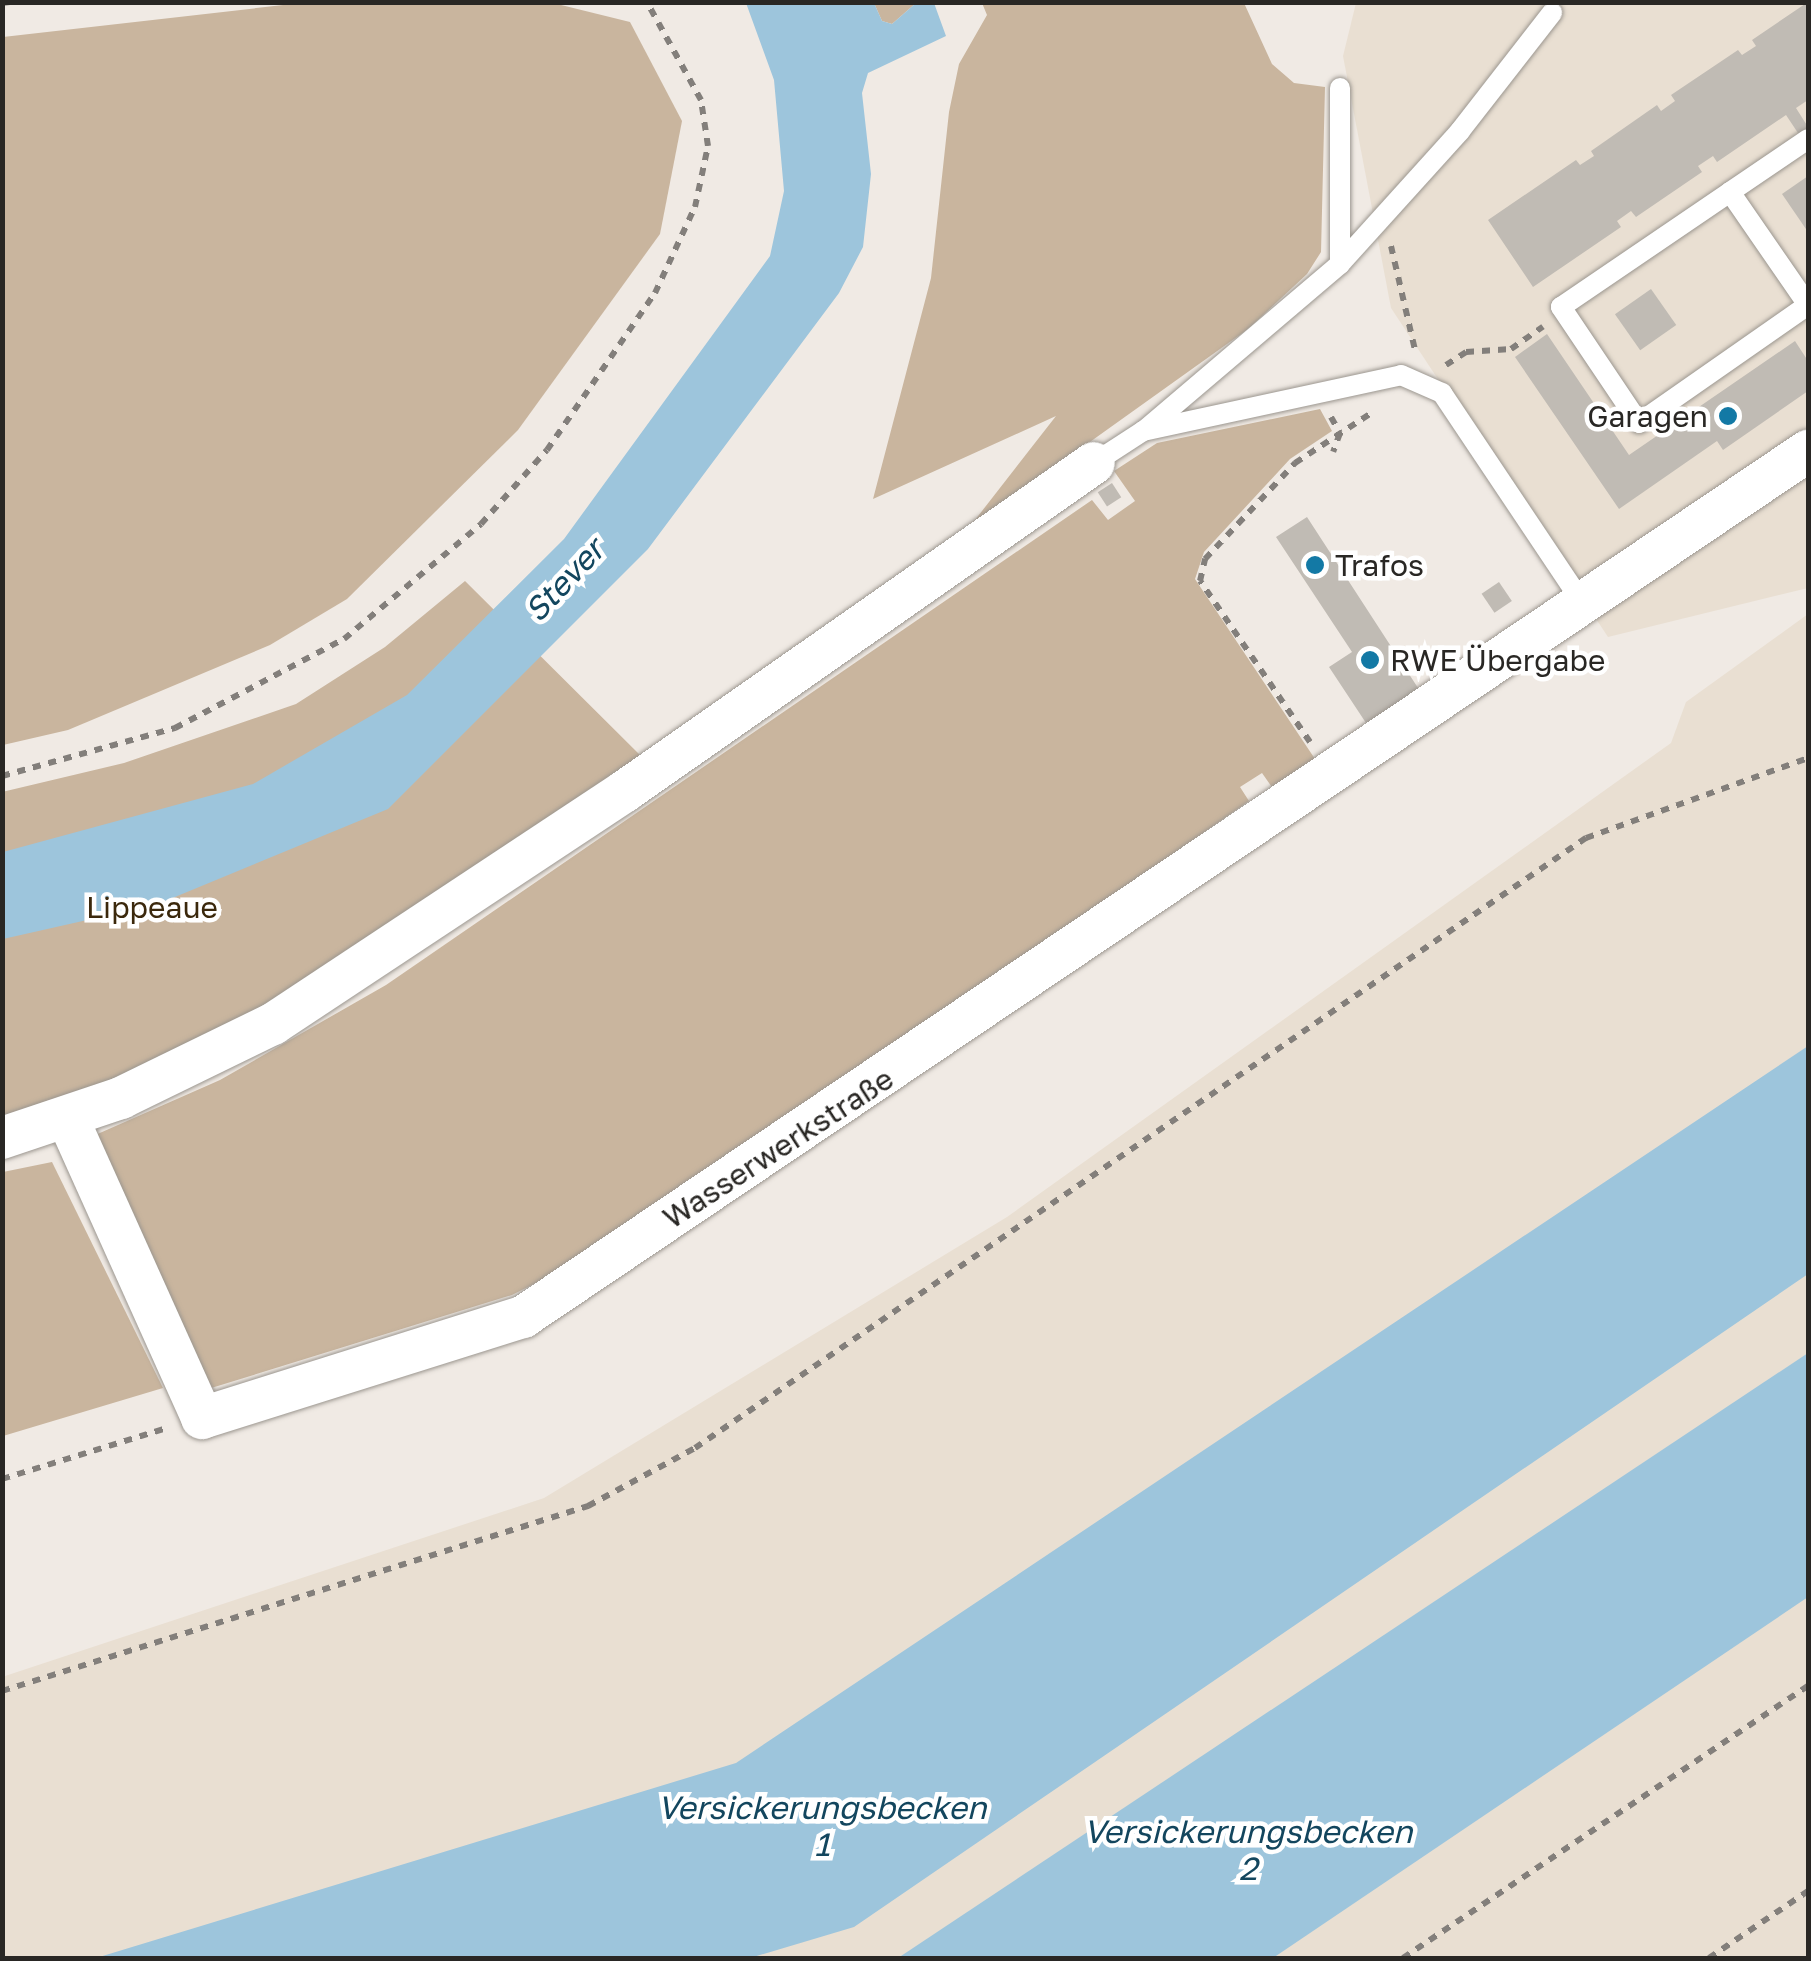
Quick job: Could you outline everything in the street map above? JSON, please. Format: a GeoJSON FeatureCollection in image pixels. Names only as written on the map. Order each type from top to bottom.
{"type":"FeatureCollection","features":[{"type":"Feature","properties":{"kind":"street","name":"Wasserwerkstraße"},"geometry":{"type":"LineString","coordinates":[[202,1418],[523,1317],[1808,451]]}},
{"type":"Feature","properties":{"kind":"street"},"geometry":{"type":"LineString","coordinates":[[2,1138],[67,1117],[224,1051],[349,976],[1094,463]]}},
{"type":"Feature","properties":{"kind":"street"},"geometry":{"type":"LineString","coordinates":[[67,1117],[202,1418]]}},
{"type":"Feature","properties":{"kind":"lane"},"geometry":{"type":"LineString","coordinates":[[1094,463],[1143,431],[1340,264],[1384,219],[1552,13]]}},
{"type":"Feature","properties":{"kind":"lane"},"geometry":{"type":"LineString","coordinates":[[1340,88],[1340,264]]}},
{"type":"Feature","properties":{"kind":"lane"},"geometry":{"type":"LineString","coordinates":[[1730,192],[1808,305],[1639,423],[1561,308],[1730,192],[1808,139]]}},
{"type":"Feature","properties":{"kind":"lane"},"geometry":{"type":"LineString","coordinates":[[1143,431],[1317,395],[1362,380],[1401,375],[1421,381],[1442,393],[1582,602]]}},
{"type":"Feature","properties":{"kind":"path"},"geometry":{"type":"LineString","coordinates":[[2,776],[175,728],[344,639],[468,537],[547,450],[655,293],[695,207],[708,146],[702,100],[676,44],[646,2]]}},
{"type":"Feature","properties":{"kind":"path"},"geometry":{"type":"LineString","coordinates":[[1384,219],[1404,285],[1421,381]]}},
{"type":"Feature","properties":{"kind":"path"},"geometry":{"type":"LineString","coordinates":[[1331,774],[1200,581],[1204,559],[1295,463],[1466,352],[1510,348],[1561,308]]}},
{"type":"Feature","properties":{"kind":"path"},"geometry":{"type":"LineString","coordinates":[[1317,395],[1340,433]]}},
{"type":"Feature","properties":{"kind":"path"},"geometry":{"type":"LineString","coordinates":[[1333,452],[1340,433]]}},
{"type":"Feature","properties":{"kind":"path"},"geometry":{"type":"LineString","coordinates":[[2,1691],[588,1506],[696,1448],[1586,838],[1808,758]]}},
{"type":"Feature","properties":{"kind":"path"},"geometry":{"type":"LineString","coordinates":[[2,1479],[202,1418]]}},
{"type":"Feature","properties":{"kind":"path"},"geometry":{"type":"LineString","coordinates":[[1403,1958],[1808,1686]]}},
{"type":"Feature","properties":{"kind":"path"},"geometry":{"type":"LineString","coordinates":[[1708,1958],[1808,1891]]}},
{"type":"Feature","properties":{"kind":"shaded area"},"geometry":{"type":"Polygon","coordinates":[[[1356,3],[1808,3],[1808,588],[1608,637],[1391,308],[1343,56],[1356,3]]]}},
{"type":"Feature","properties":{"kind":"shaded area"},"geometry":{"type":"Polygon","coordinates":[[[1808,614],[1808,1958],[3,1958],[2,1677],[544,1498],[1007,1217],[1671,743],[1686,702],[1808,614]]]}},
{"type":"Feature","properties":{"kind":"green space"},"geometry":{"type":"Polygon","coordinates":[[[301,3],[553,3],[630,22],[682,121],[660,234],[518,430],[347,599],[270,645],[68,730],[3,745],[3,37],[301,3]]]}},
{"type":"Feature","properties":{"kind":"green space"},"geometry":{"type":"Polygon","coordinates":[[[874,3],[916,3],[892,24],[882,21],[874,3]]]}},
{"type":"Feature","properties":{"kind":"green space"},"geometry":{"type":"Polygon","coordinates":[[[982,3],[1244,3],[1272,64],[1294,83],[1325,87],[1321,252],[1307,274],[1248,329],[968,529],[1056,416],[873,499],[931,278],[949,112],[959,64],[987,15],[982,3]]]}},
{"type":"Feature","properties":{"kind":"green space"},"geometry":{"type":"Polygon","coordinates":[[[1320,409],[1332,431],[1290,459],[1204,552],[1195,579],[1317,762],[1274,790],[1262,773],[1240,787],[1249,801],[613,1244],[512,1295],[208,1389],[93,1136],[220,1080],[386,985],[1092,500],[1108,520],[1135,501],[1114,471],[1157,443],[1320,409]]]}},
{"type":"Feature","properties":{"kind":"green space","name":"Lippeaue"},"geometry":{"type":"Polygon","coordinates":[[[465,581],[645,760],[284,1007],[124,1083],[3,1120],[2,792],[124,763],[296,704],[385,647],[465,581]]]}},
{"type":"Feature","properties":{"kind":"green space"},"geometry":{"type":"Polygon","coordinates":[[[52,1162],[163,1388],[3,1436],[3,1172],[52,1162]]]}},
{"type":"Feature","properties":{"kind":"water","name":"Stever"},"geometry":{"type":"Polygon","coordinates":[[[746,3],[874,3],[882,21],[892,24],[916,3],[934,3],[946,36],[868,73],[862,93],[871,174],[863,247],[839,293],[648,549],[388,809],[158,904],[3,939],[3,852],[253,784],[407,695],[564,539],[770,256],[784,191],[774,80],[746,3]]]}},
{"type":"Feature","properties":{"kind":"water","name":"Versickerungsbecken 1"},"geometry":{"type":"Polygon","coordinates":[[[1808,1046],[1808,1274],[854,1927],[750,1958],[96,1958],[736,1763],[1808,1046]]]}},
{"type":"Feature","properties":{"kind":"water","name":"Versickerungsbecken 2"},"geometry":{"type":"Polygon","coordinates":[[[1808,1353],[1808,1597],[1273,1958],[898,1958],[1808,1353]]]}},
{"type":"Feature","properties":{"kind":"building"},"geometry":{"type":"Polygon","coordinates":[[[1808,2],[1808,100],[1796,108],[1808,127],[1808,148],[1786,115],[1717,162],[1713,156],[1698,166],[1702,172],[1636,217],[1631,211],[1617,221],[1621,227],[1533,287],[1488,220],[1576,160],[1580,165],[1594,156],[1591,151],[1657,105],[1661,111],[1675,101],[1671,95],[1738,50],[1742,55],[1756,46],[1752,40],[1808,2]]]}},
{"type":"Feature","properties":{"kind":"building"},"geometry":{"type":"Polygon","coordinates":[[[1808,176],[1808,232],[1782,194],[1808,176]]]}},
{"type":"Feature","properties":{"kind":"building"},"geometry":{"type":"Polygon","coordinates":[[[1651,289],[1676,325],[1640,350],[1615,314],[1651,289]]]}},
{"type":"Feature","properties":{"kind":"building","name":"Garagen"},"geometry":{"type":"Polygon","coordinates":[[[1547,334],[1629,455],[1795,341],[1808,361],[1808,391],[1723,450],[1717,441],[1619,509],[1515,357],[1547,334]]]}},
{"type":"Feature","properties":{"kind":"building"},"geometry":{"type":"Polygon","coordinates":[[[1112,483],[1121,497],[1107,507],[1098,492],[1112,483]]]}},
{"type":"Feature","properties":{"kind":"building","name":"RWE Übergabe"},"geometry":{"type":"Polygon","coordinates":[[[1307,517],[1420,691],[1368,726],[1329,667],[1352,652],[1276,537],[1307,517]]]}},
{"type":"Feature","properties":{"kind":"building"},"geometry":{"type":"Polygon","coordinates":[[[1499,582],[1512,601],[1494,613],[1482,594],[1499,582]]]}},
{"type":"Feature","properties":{"kind":"place","name":"Garagen"},"geometry":{"type":"Point","coordinates":[1728,416]}},
{"type":"Feature","properties":{"kind":"place","name":"Trafos"},"geometry":{"type":"Point","coordinates":[1315,565]}},
{"type":"Feature","properties":{"kind":"place","name":"RWE Übergabe"},"geometry":{"type":"Point","coordinates":[1370,660]}}]}
